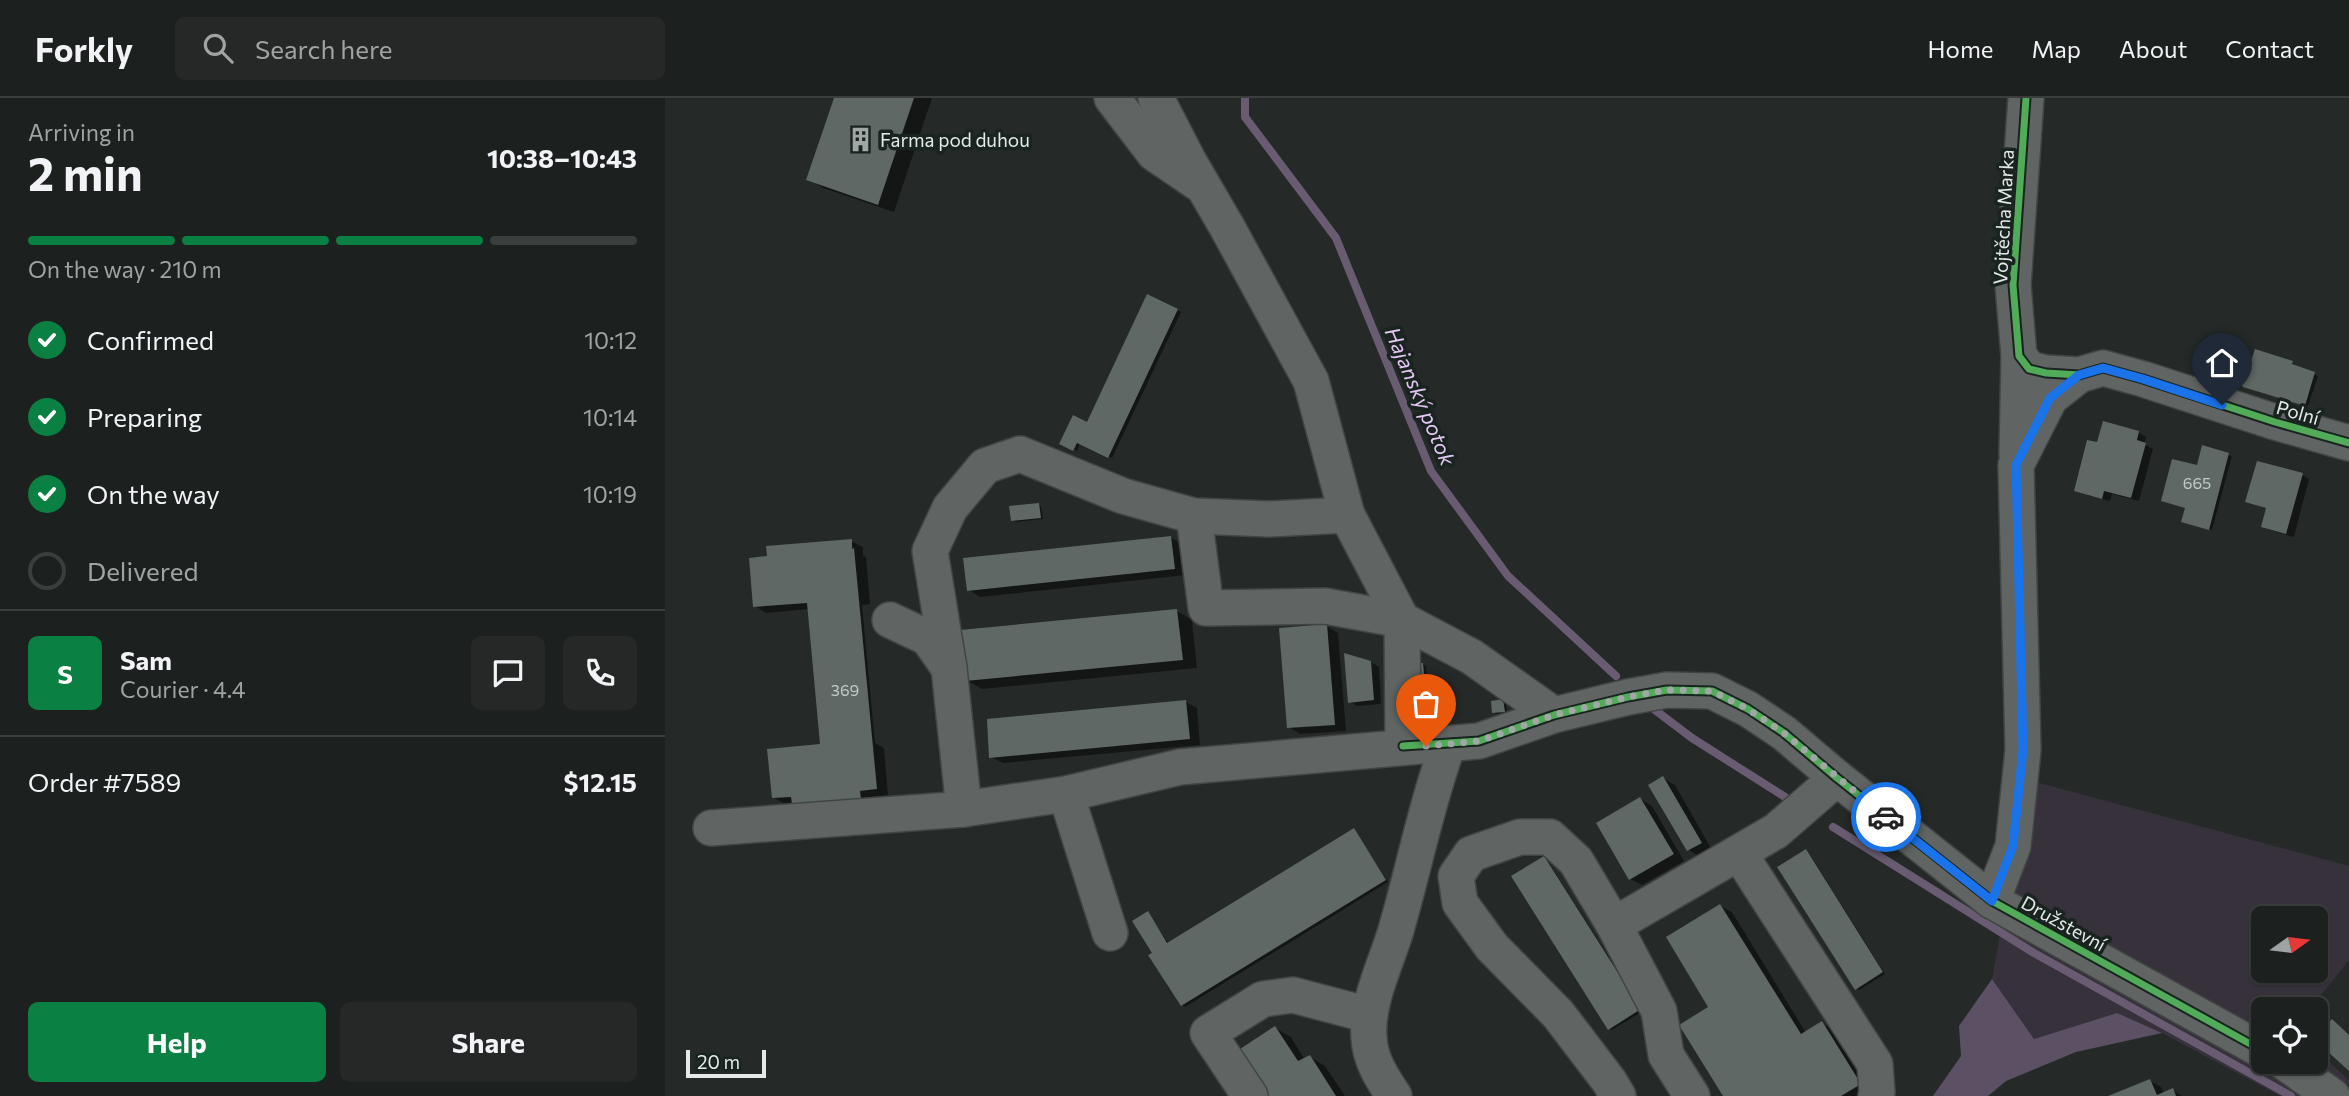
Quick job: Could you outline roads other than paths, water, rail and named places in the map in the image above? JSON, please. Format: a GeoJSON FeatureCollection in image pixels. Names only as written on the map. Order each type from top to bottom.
{"type":"FeatureCollection","features":[{"type":"Feature","properties":{"kind":"street"},"geometry":{"type":"LineString","coordinates":[[1112,98],[1154,153],[1203,186]]}},
{"type":"Feature","properties":{"kind":"street"},"geometry":{"type":"LineString","coordinates":[[1156,98],[1311,381],[1347,515],[1402,620],[1403,746]]}},
{"type":"Feature","properties":{"kind":"street","name":"Vojtěcha Marka"},"geometry":{"type":"LineString","coordinates":[[1992,901],[2013,846],[2023,750],[2016,465],[2019,356],[2013,285],[2026,98]]}},
{"type":"Feature","properties":{"kind":"street"},"geometry":{"type":"LineString","coordinates":[[2019,356],[2029,369],[2079,375]]}},
{"type":"Feature","properties":{"kind":"street","name":"Polní"},"geometry":{"type":"LineString","coordinates":[[2079,375],[2103,368],[2349,443]]}},
{"type":"Feature","properties":{"kind":"street","name":"Vojtěcha Marka"},"geometry":{"type":"LineString","coordinates":[[2016,465],[2050,398],[2079,375]]}},
{"type":"Feature","properties":{"kind":"street"},"geometry":{"type":"LineString","coordinates":[[964,808],[949,668],[930,551],[950,508],[985,466],[1020,454],[1123,496],[1194,516],[1269,519],[1347,515]]}},
{"type":"Feature","properties":{"kind":"street"},"geometry":{"type":"LineString","coordinates":[[1194,516],[1206,608],[1325,606],[1402,620],[1472,657],[1554,715]]}},
{"type":"Feature","properties":{"kind":"street"},"geometry":{"type":"LineString","coordinates":[[890,620],[928,638],[949,668]]}},
{"type":"Feature","properties":{"kind":"street","name":"Družstevní"},"geometry":{"type":"LineString","coordinates":[[711,828],[964,808],[1066,794],[1180,767],[1479,741],[1554,715],[1628,697],[1667,690],[1712,691],[1748,709],[1784,733],[1992,901],[2251,1044]]}},
{"type":"Feature","properties":{"kind":"street"},"geometry":{"type":"LineString","coordinates":[[1394,1096],[1377,1069],[1369,1040],[1369,1015],[1396,930],[1436,778],[1448,745]]}},
{"type":"Feature","properties":{"kind":"street"},"geometry":{"type":"LineString","coordinates":[[1613,925],[1776,831],[1837,778]]}},
{"type":"Feature","properties":{"kind":"street"},"geometry":{"type":"LineString","coordinates":[[1066,794],[1110,933]]}},
{"type":"Feature","properties":{"kind":"street"},"geometry":{"type":"LineString","coordinates":[[1618,1096],[1609,1080],[1557,1014],[1492,947],[1460,903],[1456,876],[1471,854],[1520,837],[1550,837],[1576,861],[1659,1011],[1666,1055],[1692,1096]]}},
{"type":"Feature","properties":{"kind":"street"},"geometry":{"type":"LineString","coordinates":[[1739,853],[1875,1064],[1875,1096]]}},
{"type":"Feature","properties":{"kind":"street"},"geometry":{"type":"LineString","coordinates":[[1249,1096],[1208,1033],[1263,999],[1293,995],[1369,1015]]}},
{"type":"Feature","properties":{"kind":"street"},"geometry":{"type":"LineString","coordinates":[[2301,1074],[2332,1096]]}},
{"type":"Feature","properties":{"kind":"waterway","name":"Hajanský potok"},"geometry":{"type":"LineString","coordinates":[[1245,98],[1245,117],[1336,238],[1431,471],[1508,576],[1616,676]]}},
{"type":"Feature","properties":{"kind":"waterway","name":"Hajanský potok"},"geometry":{"type":"LineString","coordinates":[[1655,710],[1692,738],[1785,797]]}},
{"type":"Feature","properties":{"kind":"waterway","name":"Hajanský potok"},"geometry":{"type":"LineString","coordinates":[[1833,827],[2034,953],[2291,1096]]}},
{"type":"Feature","properties":{"kind":"place","name":"Farma pod duhou"},"geometry":{"type":"Point","coordinates":[860,139]}}]}
